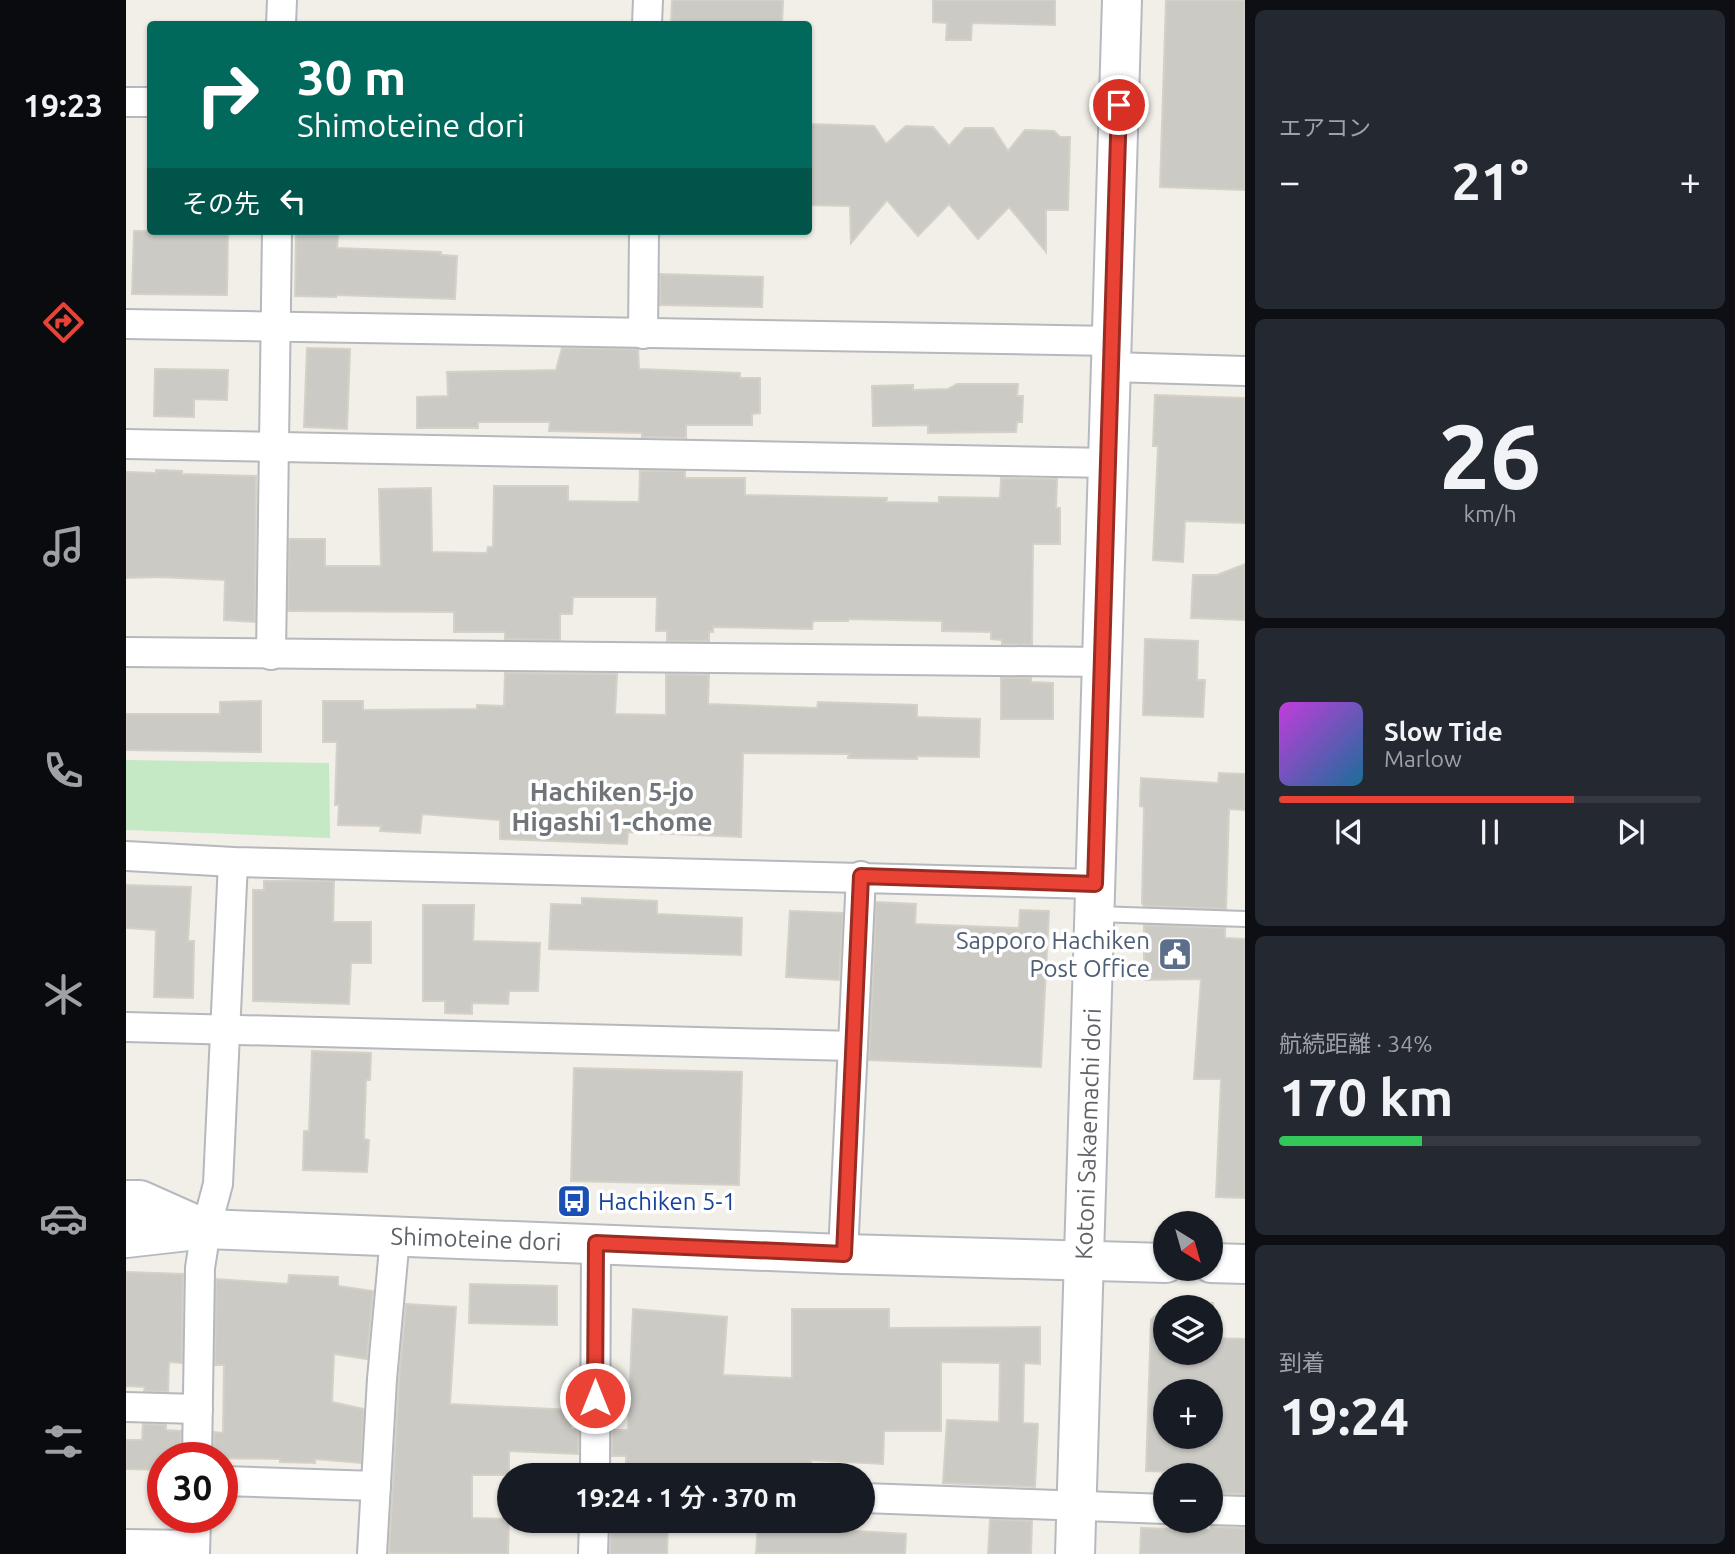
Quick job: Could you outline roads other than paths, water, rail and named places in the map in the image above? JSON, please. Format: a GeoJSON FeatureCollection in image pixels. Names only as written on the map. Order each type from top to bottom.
{"type":"FeatureCollection","features":[{"type":"Feature","properties":{"kind":"main road","name":"Kotoni Sakaemachi dori"},"geometry":{"type":"LineString","coordinates":[[1075,1554],[1122,0]]}},
{"type":"Feature","properties":{"kind":"main road","name":"Shimoteine dori"},"geometry":{"type":"LineString","coordinates":[[126,1200],[140,1200],[206,1229]]}},
{"type":"Feature","properties":{"kind":"main road","name":"Shimoteine dori"},"geometry":{"type":"LineString","coordinates":[[126,1238],[206,1229],[844,1254],[1153,1263]]}},
{"type":"Feature","properties":{"kind":"main road"},"geometry":{"type":"LineString","coordinates":[[1223,1263],[1245,1264]]}},
{"type":"Feature","properties":{"kind":"street"},"geometry":{"type":"LineString","coordinates":[[281,21],[282,0]]}},
{"type":"Feature","properties":{"kind":"street"},"geometry":{"type":"LineString","coordinates":[[647,21],[648,0]]}},
{"type":"Feature","properties":{"kind":"street"},"geometry":{"type":"LineString","coordinates":[[126,102],[147,102]]}},
{"type":"Feature","properties":{"kind":"street"},"geometry":{"type":"LineString","coordinates":[[271,655],[277,235]]}},
{"type":"Feature","properties":{"kind":"street"},"geometry":{"type":"LineString","coordinates":[[643,334],[644,235]]}},
{"type":"Feature","properties":{"kind":"street"},"geometry":{"type":"LineString","coordinates":[[126,324],[643,334],[1112,354],[1245,372]]}},
{"type":"Feature","properties":{"kind":"street"},"geometry":{"type":"LineString","coordinates":[[126,444],[1109,463]]}},
{"type":"Feature","properties":{"kind":"street"},"geometry":{"type":"LineString","coordinates":[[126,652],[1102,662]]}},
{"type":"Feature","properties":{"kind":"street"},"geometry":{"type":"LineString","coordinates":[[126,856],[233,862],[861,876],[1095,899]]}},
{"type":"Feature","properties":{"kind":"street"},"geometry":{"type":"LineString","coordinates":[[197,1442],[200,1268],[206,1229],[218,1184],[233,862]]}},
{"type":"Feature","properties":{"kind":"street"},"geometry":{"type":"LineString","coordinates":[[844,1254],[861,876]]}},
{"type":"Feature","properties":{"kind":"street"},"geometry":{"type":"LineString","coordinates":[[126,1027],[853,1046]]}},
{"type":"Feature","properties":{"kind":"street"},"geometry":{"type":"LineString","coordinates":[[372,1554],[382,1379],[396,1237]]}},
{"type":"Feature","properties":{"kind":"street"},"geometry":{"type":"LineString","coordinates":[[595,1463],[596,1243]]}},
{"type":"Feature","properties":{"kind":"street"},"geometry":{"type":"LineString","coordinates":[[126,1407],[198,1409]]}},
{"type":"Feature","properties":{"kind":"street"},"geometry":{"type":"LineString","coordinates":[[238,1482],[376,1486]]}},
{"type":"Feature","properties":{"kind":"street"},"geometry":{"type":"LineString","coordinates":[[875,1498],[1153,1509]]}},
{"type":"Feature","properties":{"kind":"street"},"geometry":{"type":"LineString","coordinates":[[1223,1510],[1245,1511]]}},
{"type":"Feature","properties":{"kind":"street"},"geometry":{"type":"LineString","coordinates":[[593,1554],[594,1533]]}},
{"type":"Feature","properties":{"kind":"street"},"geometry":{"type":"LineString","coordinates":[[126,1544],[195,1550]]}},
{"type":"Feature","properties":{"kind":"lane"},"geometry":{"type":"LineString","coordinates":[[1095,899],[1245,919]]}},
{"type":"Feature","properties":{"kind":"place","name":"Sapporo Hachiken Post Office"},"geometry":{"type":"Point","coordinates":[1175,954]}},
{"type":"Feature","properties":{"kind":"place","name":"Hachiken 5-1"},"geometry":{"type":"Point","coordinates":[574,1201]}},
{"type":"Feature","properties":{"kind":"district","name":"Hachiken 5-jo Higashi 1-chome"},"geometry":{"type":"Point","coordinates":[612,806]}}]}
